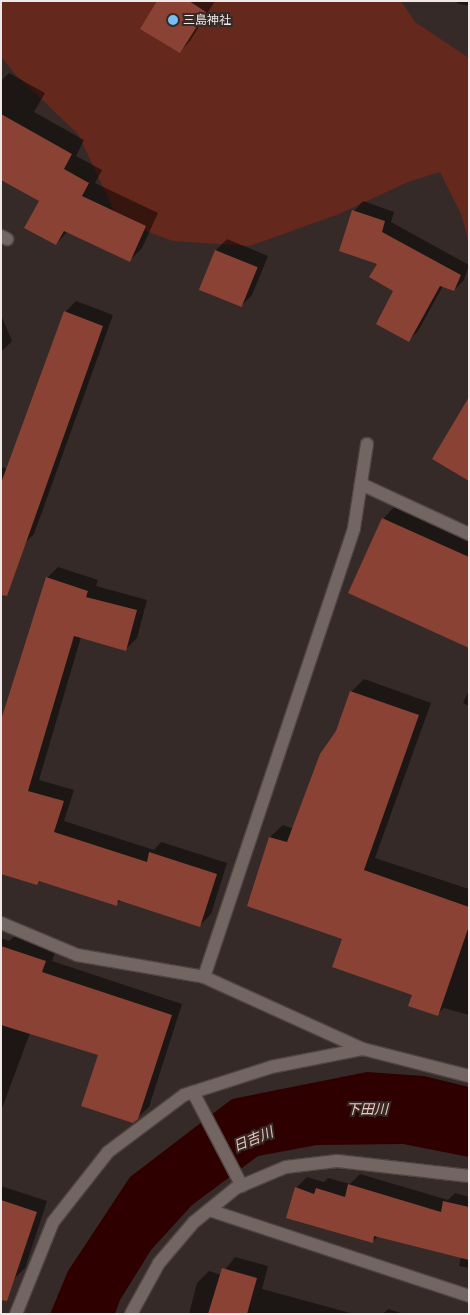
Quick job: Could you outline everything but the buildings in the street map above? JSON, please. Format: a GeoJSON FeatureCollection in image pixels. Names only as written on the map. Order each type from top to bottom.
{"type":"FeatureCollection","features":[{"type":"Feature","properties":{"kind":"street"},"geometry":{"type":"LineString","coordinates":[[204,977],[354,528],[367,444]]}},
{"type":"Feature","properties":{"kind":"street"},"geometry":{"type":"LineString","coordinates":[[361,484],[469,534]]}},
{"type":"Feature","properties":{"kind":"street"},"geometry":{"type":"LineString","coordinates":[[1,922],[77,955],[204,977],[363,1049],[469,1076]]}},
{"type":"Feature","properties":{"kind":"street"},"geometry":{"type":"LineString","coordinates":[[16,1314],[53,1222],[108,1152],[184,1095],[272,1067],[363,1049]]}},
{"type":"Feature","properties":{"kind":"street"},"geometry":{"type":"LineString","coordinates":[[194,1093],[241,1184]]}},
{"type":"Feature","properties":{"kind":"street"},"geometry":{"type":"LineString","coordinates":[[131,1314],[159,1263],[194,1222],[241,1184],[286,1167],[338,1161],[469,1176]]}},
{"type":"Feature","properties":{"kind":"street"},"geometry":{"type":"LineString","coordinates":[[209,1210],[469,1296]]}},
{"type":"Feature","properties":{"kind":"shaded area"},"geometry":{"type":"Polygon","coordinates":[[[1,1],[401,1],[415,22],[469,58],[469,243],[461,214],[440,172],[408,182],[339,214],[250,246],[173,241],[119,221],[78,134],[14,73],[1,56],[1,1]]]}},
{"type":"Feature","properties":{"kind":"water","name":"下田川"},"geometry":{"type":"Polygon","coordinates":[[[367,1072],[424,1076],[469,1087],[469,1157],[403,1144],[317,1145],[258,1156],[192,1205],[151,1250],[120,1300],[115,1314],[50,1314],[68,1271],[130,1177],[232,1099],[367,1072]]]}},
{"type":"Feature","properties":{"kind":"place","name":"三島神社"},"geometry":{"type":"Point","coordinates":[173,20]}},
{"type":"Feature","properties":{"kind":"water label","name":"日吉川"},"geometry":{"type":"Point","coordinates":[253,1139]}}]}
